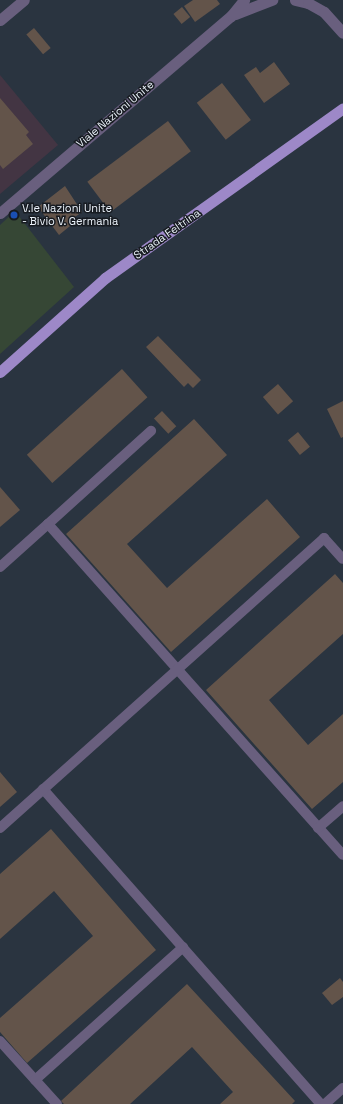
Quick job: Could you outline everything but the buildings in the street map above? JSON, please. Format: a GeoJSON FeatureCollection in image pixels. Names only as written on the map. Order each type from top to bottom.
{"type":"FeatureCollection","features":[{"type":"Feature","properties":{"kind":"main road","name":"Strada Feltrina"},"geometry":{"type":"LineString","coordinates":[[0,372],[105,278],[340,110]]}},
{"type":"Feature","properties":{"kind":"street"},"geometry":{"type":"LineString","coordinates":[[0,20],[24,0]]}},
{"type":"Feature","properties":{"kind":"street","name":"Viale Nazioni Unite"},"geometry":{"type":"LineString","coordinates":[[0,213],[231,16],[244,0]]}},
{"type":"Feature","properties":{"kind":"street","name":"Viale Nazioni Unite"},"geometry":{"type":"LineString","coordinates":[[231,16],[272,0]]}},
{"type":"Feature","properties":{"kind":"street"},"geometry":{"type":"LineString","coordinates":[[295,0],[308,3],[324,12],[343,33]]}},
{"type":"Feature","properties":{"kind":"street"},"geometry":{"type":"LineString","coordinates":[[308,3],[322,0]]}},
{"type":"Feature","properties":{"kind":"street"},"geometry":{"type":"LineString","coordinates":[[340,110],[343,100]]}},
{"type":"Feature","properties":{"kind":"lane"},"geometry":{"type":"LineString","coordinates":[[0,567],[151,431]]}},
{"type":"Feature","properties":{"kind":"lane"},"geometry":{"type":"LineString","coordinates":[[48,524],[343,855]]}},
{"type":"Feature","properties":{"kind":"lane"},"geometry":{"type":"LineString","coordinates":[[0,828],[324,538],[343,559]]}},
{"type":"Feature","properties":{"kind":"lane"},"geometry":{"type":"LineString","coordinates":[[43,789],[321,1104]]}},
{"type":"Feature","properties":{"kind":"lane"},"geometry":{"type":"LineString","coordinates":[[318,828],[343,806]]}},
{"type":"Feature","properties":{"kind":"lane"},"geometry":{"type":"LineString","coordinates":[[35,1080],[183,947]]}},
{"type":"Feature","properties":{"kind":"lane"},"geometry":{"type":"LineString","coordinates":[[0,1041],[57,1104]]}},
{"type":"Feature","properties":{"kind":"lane"},"geometry":{"type":"LineString","coordinates":[[325,1104],[343,1088]]}},
{"type":"Feature","properties":{"kind":"shaded area"},"geometry":{"type":"Polygon","coordinates":[[[0,75],[58,145],[0,194],[0,75]]]}},
{"type":"Feature","properties":{"kind":"green space"},"geometry":{"type":"Polygon","coordinates":[[[15,211],[74,287],[0,354],[0,225],[15,211]]]}},
{"type":"Feature","properties":{"kind":"place","name":"V.le Nazioni Unite - Bivio V. Germania"},"geometry":{"type":"Point","coordinates":[14,215]}}]}
